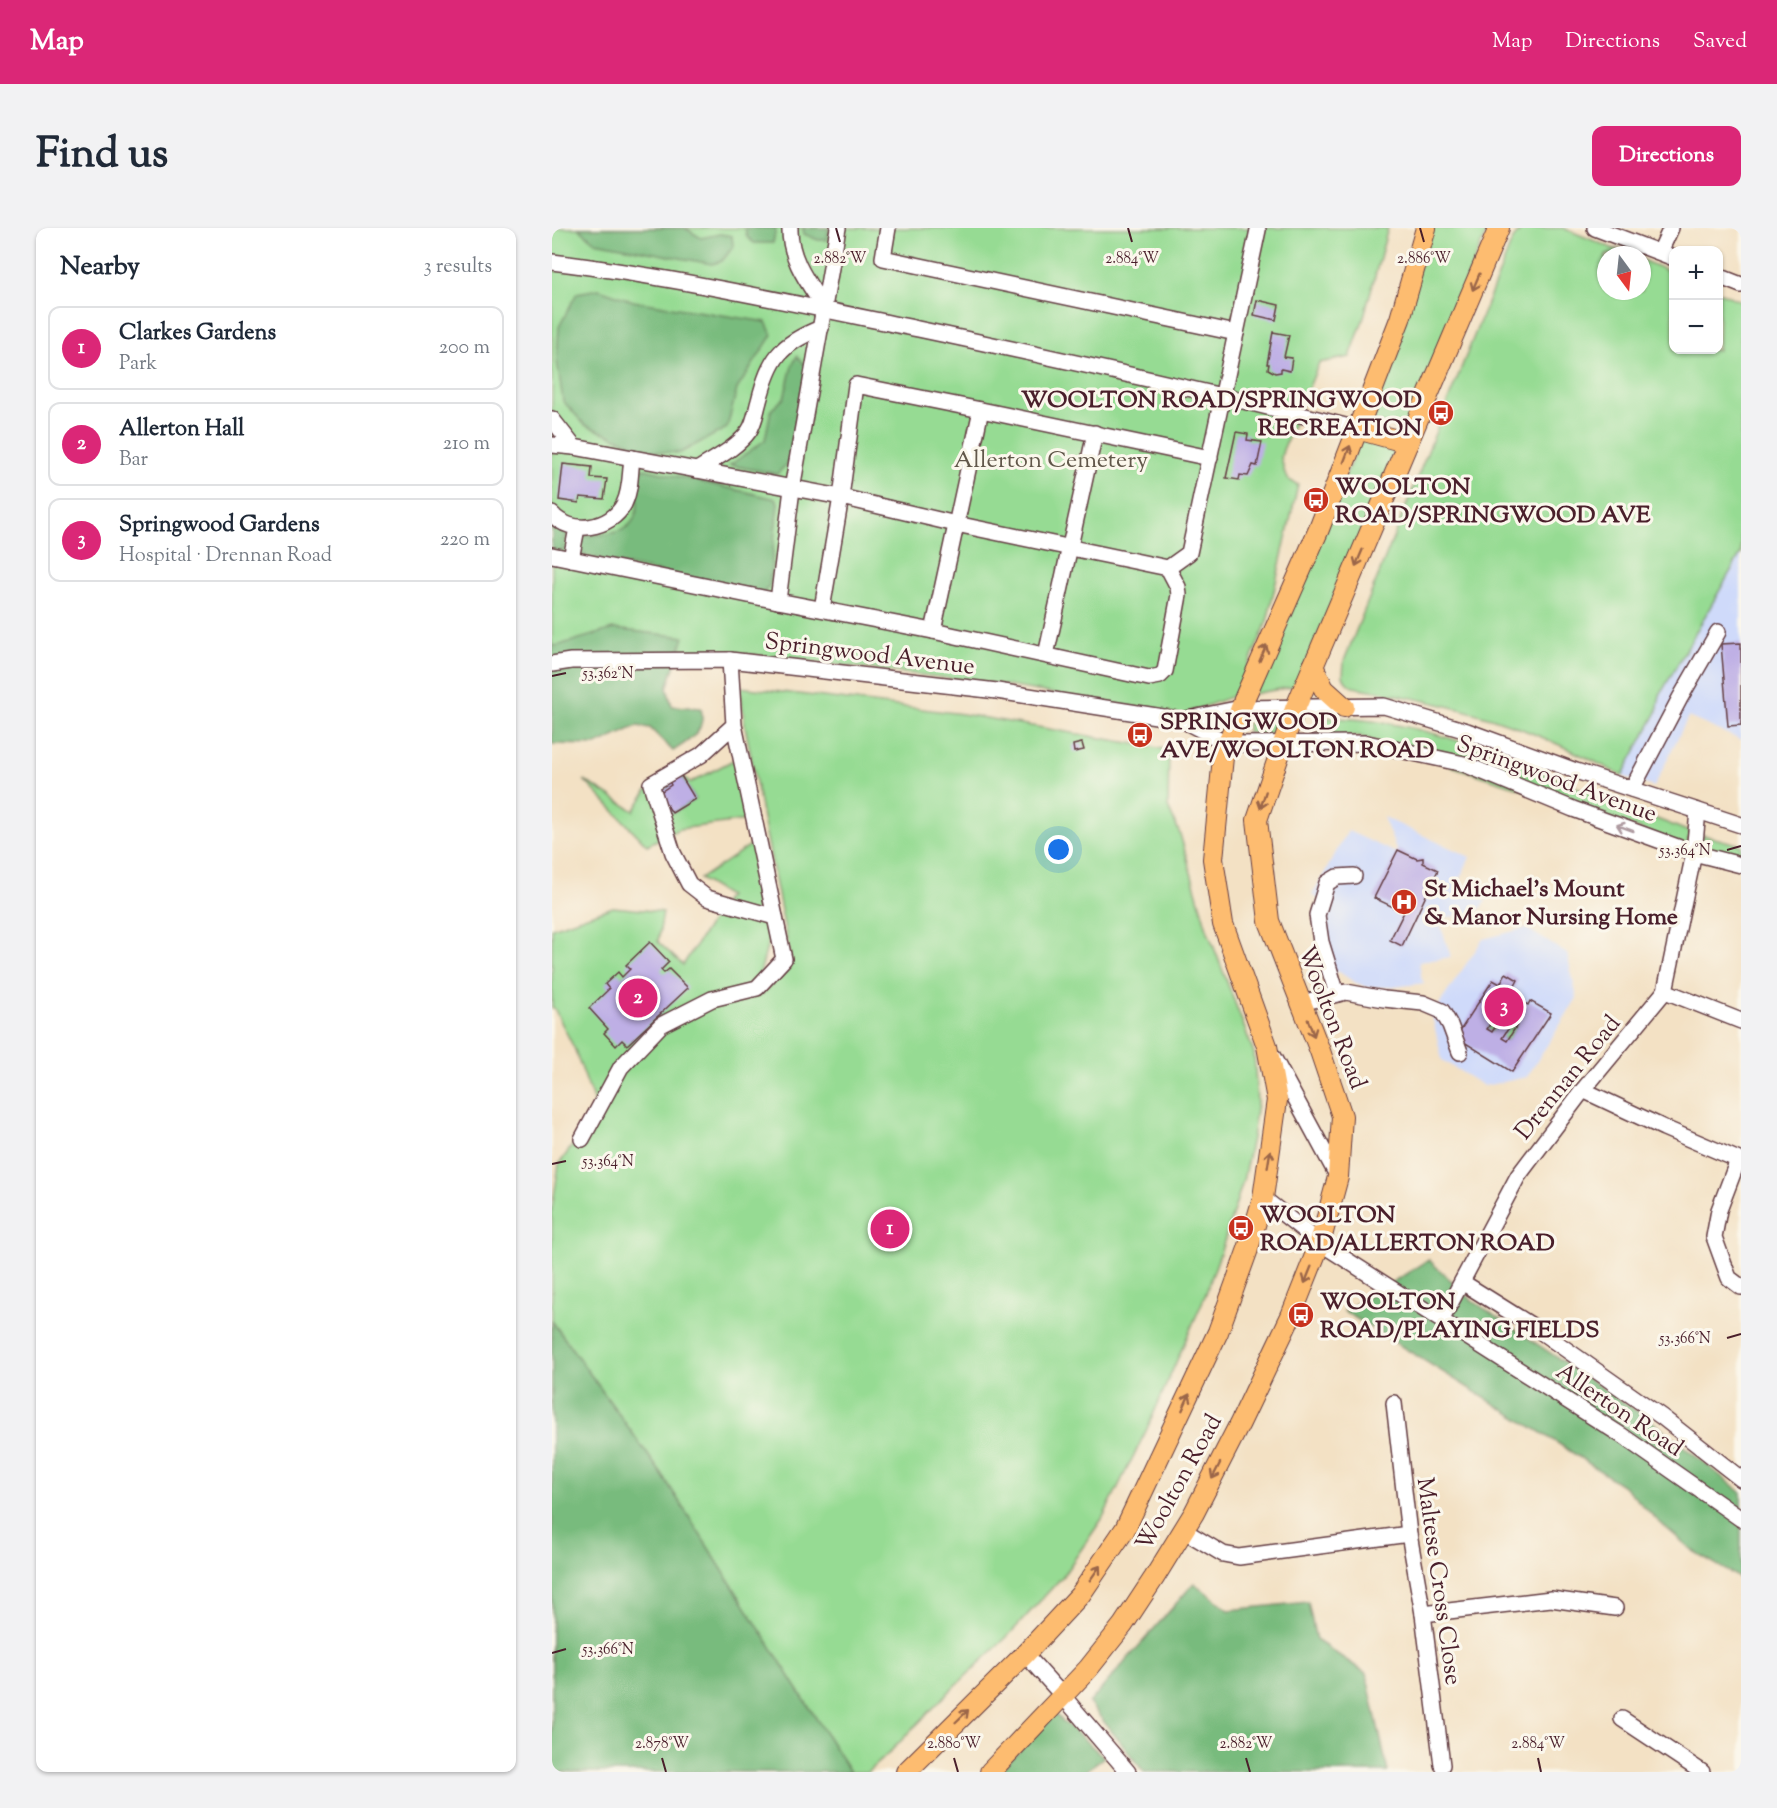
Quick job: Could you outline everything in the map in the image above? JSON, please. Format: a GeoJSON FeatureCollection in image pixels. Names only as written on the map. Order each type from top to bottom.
{"type":"FeatureCollection","features":[{"type":"Feature","properties":{"kind":"main road","name":"Woolton Road"},"geometry":{"type":"LineString","coordinates":[[906,1772],[1025,1654],[1080,1595],[1125,1529],[1218,1332],[1248,1249],[1263,1197],[1277,1100],[1267,1046],[1223,924],[1213,859],[1223,757],[1241,708],[1319,529],[1400,319],[1426,228]]}},
{"type":"Feature","properties":{"kind":"main road","name":"Woolton Road"},"geometry":{"type":"LineString","coordinates":[[990,1772],[1088,1669],[1123,1625],[1183,1530],[1208,1487],[1292,1316],[1320,1243],[1338,1177],[1342,1116],[1269,921],[1257,820],[1281,745],[1499,228]]}},
{"type":"Feature","properties":{"kind":"main road"},"geometry":{"type":"LineString","coordinates":[[1357,429],[1408,442]]}},
{"type":"Feature","properties":{"kind":"main road"},"geometry":{"type":"LineString","coordinates":[[1314,666],[1324,688],[1344,707]]}},
{"type":"Feature","properties":{"kind":"street"},"geometry":{"type":"LineString","coordinates":[[790,228],[792,250],[797,264],[825,309]]}},
{"type":"Feature","properties":{"kind":"street"},"geometry":{"type":"LineString","coordinates":[[778,602],[792,489],[838,228]]}},
{"type":"Feature","properties":{"kind":"street"},"geometry":{"type":"LineString","coordinates":[[888,228],[883,258],[1236,333]]}},
{"type":"Feature","properties":{"kind":"street"},"geometry":{"type":"LineString","coordinates":[[1595,228],[1667,255],[1671,228]]}},
{"type":"Feature","properties":{"kind":"street"},"geometry":{"type":"LineString","coordinates":[[552,445],[574,447],[841,497],[956,524],[1168,568],[1189,553],[1260,229]]}},
{"type":"Feature","properties":{"kind":"street"},"geometry":{"type":"LineString","coordinates":[[552,262],[693,283],[825,309],[1223,396],[1357,429]]}},
{"type":"Feature","properties":{"kind":"street"},"geometry":{"type":"LineString","coordinates":[[1723,278],[1741,285]]}},
{"type":"Feature","properties":{"kind":"street"},"geometry":{"type":"LineString","coordinates":[[697,470],[736,444],[748,432],[754,420],[764,382],[774,361],[786,345],[821,327]]}},
{"type":"Feature","properties":{"kind":"street"},"geometry":{"type":"LineString","coordinates":[[822,609],[841,497],[856,385],[1210,458]]}},
{"type":"Feature","properties":{"kind":"street"},"geometry":{"type":"LineString","coordinates":[[933,631],[981,410]]}},
{"type":"Feature","properties":{"kind":"street"},"geometry":{"type":"LineString","coordinates":[[552,419],[574,447]]}},
{"type":"Feature","properties":{"kind":"street"},"geometry":{"type":"LineString","coordinates":[[1046,655],[1095,433]]}},
{"type":"Feature","properties":{"kind":"street"},"geometry":{"type":"LineString","coordinates":[[552,514],[565,524],[577,528],[602,523],[619,510],[628,494],[632,458]]}},
{"type":"Feature","properties":{"kind":"street"},"geometry":{"type":"LineString","coordinates":[[571,558],[577,528]]}},
{"type":"Feature","properties":{"kind":"street"},"geometry":{"type":"LineString","coordinates":[[552,555],[778,602],[933,631],[1149,678],[1161,676],[1165,671],[1179,595],[1178,587],[1168,568]]}},
{"type":"Feature","properties":{"kind":"street"},"geometry":{"type":"LineString","coordinates":[[1632,789],[1718,632]]}},
{"type":"Feature","properties":{"kind":"street"},"geometry":{"type":"LineString","coordinates":[[582,1139],[621,1067],[661,1025],[712,999],[757,988],[784,959],[734,725],[730,660]]}},
{"type":"Feature","properties":{"kind":"street","name":"Springwood Avenue"},"geometry":{"type":"LineString","coordinates":[[552,664],[571,661],[730,660],[997,691],[1182,720],[1229,744],[1367,743],[1464,764],[1573,809],[1695,852],[1741,865]]}},
{"type":"Feature","properties":{"kind":"street","name":"Springwood Avenue"},"geometry":{"type":"LineString","coordinates":[[1182,720],[1241,708],[1384,706],[1467,731],[1741,825]]}},
{"type":"Feature","properties":{"kind":"street"},"geometry":{"type":"LineString","coordinates":[[734,725],[701,755],[651,784],[673,853],[689,885],[707,898],[775,917]]}},
{"type":"Feature","properties":{"kind":"street","name":"Drennan Road"},"geometry":{"type":"LineString","coordinates":[[1442,1319],[1518,1176],[1583,1090],[1665,991],[1695,852],[1698,811]]}},
{"type":"Feature","properties":{"kind":"street"},"geometry":{"type":"LineString","coordinates":[[1337,994],[1321,942],[1317,915],[1327,883],[1338,877],[1353,876]]}},
{"type":"Feature","properties":{"kind":"street"},"geometry":{"type":"LineString","coordinates":[[1665,991],[1741,1021]]}},
{"type":"Feature","properties":{"kind":"street"},"geometry":{"type":"LineString","coordinates":[[1301,1003],[1346,992],[1423,1003],[1442,1011],[1460,1052]]}},
{"type":"Feature","properties":{"kind":"street"},"geometry":{"type":"LineString","coordinates":[[1267,1046],[1338,1177]]}},
{"type":"Feature","properties":{"kind":"street"},"geometry":{"type":"LineString","coordinates":[[1583,1090],[1740,1161],[1719,1210],[1714,1237],[1728,1278],[1741,1287]]}},
{"type":"Feature","properties":{"kind":"street","name":"Allerton Road"},"geometry":{"type":"LineString","coordinates":[[1263,1197],[1320,1243],[1621,1434],[1741,1519]]}},
{"type":"Feature","properties":{"kind":"street","name":"Allerton Road"},"geometry":{"type":"LineString","coordinates":[[1462,1282],[1537,1329],[1662,1417],[1741,1479]]}},
{"type":"Feature","properties":{"kind":"street","name":"Maltese Cross Close"},"geometry":{"type":"LineString","coordinates":[[1394,1403],[1409,1534],[1423,1614],[1442,1765]]}},
{"type":"Feature","properties":{"kind":"street"},"geometry":{"type":"LineString","coordinates":[[1183,1530],[1223,1554],[1239,1557],[1409,1534]]}},
{"type":"Feature","properties":{"kind":"street"},"geometry":{"type":"LineString","coordinates":[[1423,1614],[1551,1599],[1615,1608]]}},
{"type":"Feature","properties":{"kind":"street"},"geometry":{"type":"LineString","coordinates":[[1025,1654],[1128,1772]]}},
{"type":"Feature","properties":{"kind":"street"},"geometry":{"type":"LineString","coordinates":[[1622,1719],[1702,1772]]}},
{"type":"Feature","properties":{"kind":"shaded area"},"geometry":{"type":"Polygon","coordinates":[[[1741,553],[1741,740],[1688,717],[1654,787],[1622,776],[1657,712],[1660,695],[1741,553]]]}},
{"type":"Feature","properties":{"kind":"shaded area","name":"St Michael's Mount & Manor Nursing Home"},"geometry":{"type":"Polygon","coordinates":[[[1383,817],[1470,857],[1456,887],[1486,901],[1476,914],[1438,918],[1451,957],[1419,962],[1422,980],[1425,983],[1394,987],[1367,987],[1354,982],[1338,971],[1332,974],[1323,902],[1312,895],[1348,831],[1396,853],[1383,817]]]}},
{"type":"Feature","properties":{"kind":"shaded area"},"geometry":{"type":"Polygon","coordinates":[[[1526,928],[1567,954],[1577,998],[1527,1077],[1484,1086],[1442,1060],[1432,1015],[1483,939],[1526,928]]]}},
{"type":"Feature","properties":{"kind":"green space","name":"Allerton Cemetery"},"geometry":{"type":"Polygon","coordinates":[[[552,228],[1388,228],[1363,320],[1350,357],[1319,363],[1283,450],[1281,458],[1285,474],[1289,480],[1298,485],[1267,622],[1236,695],[1182,715],[996,684],[729,652],[569,654],[552,657],[552,228]]]}},
{"type":"Feature","properties":{"kind":"green space"},"geometry":{"type":"Polygon","coordinates":[[[578,228],[685,228],[701,238],[720,234],[732,236],[733,247],[722,261],[712,264],[595,242],[578,228]]]}},
{"type":"Feature","properties":{"kind":"green space"},"geometry":{"type":"Polygon","coordinates":[[[745,228],[776,228],[773,243],[754,243],[747,237],[745,228]]]}},
{"type":"Feature","properties":{"kind":"green space"},"geometry":{"type":"Polygon","coordinates":[[[803,228],[829,228],[827,240],[818,240],[804,234],[803,228]]]}},
{"type":"Feature","properties":{"kind":"green space"},"geometry":{"type":"Polygon","coordinates":[[[1432,228],[1488,228],[1406,425],[1401,428],[1373,421],[1370,417],[1432,228]]]}},
{"type":"Feature","properties":{"kind":"green space"},"geometry":{"type":"Polygon","coordinates":[[[1522,228],[1563,228],[1607,246],[1597,246],[1597,300],[1651,300],[1651,264],[1669,271],[1669,354],[1723,354],[1723,294],[1741,301],[1741,553],[1660,695],[1657,712],[1622,776],[1569,749],[1514,726],[1435,703],[1353,687],[1343,676],[1344,661],[1512,241],[1522,228]]]}},
{"type":"Feature","properties":{"kind":"green space"},"geometry":{"type":"Polygon","coordinates":[[[599,289],[633,301],[766,322],[772,335],[737,389],[727,428],[680,453],[649,451],[585,425],[563,401],[557,360],[559,327],[577,293],[599,289]]]}},
{"type":"Feature","properties":{"kind":"green space"},"geometry":{"type":"Polygon","coordinates":[[[797,356],[807,367],[790,461],[777,474],[730,465],[765,440],[771,410],[784,398],[792,366],[797,356]]]}},
{"type":"Feature","properties":{"kind":"green space"},"geometry":{"type":"Polygon","coordinates":[[[1363,434],[1397,447],[1296,686],[1253,694],[1363,434]]]}},
{"type":"Feature","properties":{"kind":"green space"},"geometry":{"type":"Polygon","coordinates":[[[640,468],[776,499],[778,503],[769,587],[762,593],[607,561],[579,553],[578,545],[584,536],[620,531],[633,521],[638,502],[636,485],[640,468]]]}},
{"type":"Feature","properties":{"kind":"green space"},"geometry":{"type":"Polygon","coordinates":[[[552,521],[567,531],[563,552],[552,549],[552,521]]]}},
{"type":"Feature","properties":{"kind":"green space"},"geometry":{"type":"Polygon","coordinates":[[[613,629],[684,637],[667,688],[672,706],[701,708],[702,723],[696,734],[673,751],[650,728],[637,726],[596,745],[552,744],[552,645],[556,646],[613,629]]]}},
{"type":"Feature","properties":{"kind":"green space"},"geometry":{"type":"Polygon","coordinates":[[[740,687],[963,714],[1169,750],[1168,807],[1180,834],[1207,929],[1254,1053],[1257,1103],[1252,1138],[1243,1181],[1222,1248],[1205,1296],[1146,1431],[1102,1519],[1063,1576],[1008,1636],[867,1772],[850,1772],[663,1476],[552,1321],[552,1209],[559,1164],[580,1135],[595,1105],[575,1050],[552,1008],[552,928],[613,907],[663,912],[658,942],[683,965],[728,896],[700,879],[758,840],[775,917],[759,977],[762,995],[791,961],[745,726],[740,687]]]}},
{"type":"Feature","properties":{"kind":"green space"},"geometry":{"type":"Polygon","coordinates":[[[1324,718],[1396,725],[1431,733],[1499,755],[1690,832],[1686,846],[1595,813],[1359,736],[1317,736],[1324,718]]]}},
{"type":"Feature","properties":{"kind":"green space"},"geometry":{"type":"Polygon","coordinates":[[[1274,721],[1277,730],[1273,735],[1247,732],[1247,723],[1274,721]]]}},
{"type":"Feature","properties":{"kind":"green space"},"geometry":{"type":"Polygon","coordinates":[[[741,756],[754,819],[679,829],[647,845],[584,780],[634,811],[651,784],[666,775],[671,785],[673,813],[695,799],[677,769],[690,783],[741,756]]]}},
{"type":"Feature","properties":{"kind":"green space"},"geometry":{"type":"Polygon","coordinates":[[[1703,835],[1741,845],[1741,859],[1700,853],[1703,835]]]}},
{"type":"Feature","properties":{"kind":"green space"},"geometry":{"type":"Polygon","coordinates":[[[1501,1007],[1518,1019],[1507,1041],[1502,1038],[1507,1024],[1498,1023],[1492,1032],[1487,1029],[1501,1007]]]}},
{"type":"Feature","properties":{"kind":"green space"},"geometry":{"type":"Polygon","coordinates":[[[1429,1260],[1473,1301],[1653,1422],[1741,1492],[1741,1579],[1693,1551],[1656,1519],[1625,1487],[1344,1311],[1429,1260]]]}},
{"type":"Feature","properties":{"kind":"green space"},"geometry":{"type":"Polygon","coordinates":[[[552,1321],[663,1476],[850,1772],[552,1772],[552,1321]]]}},
{"type":"Feature","properties":{"kind":"green space"},"geometry":{"type":"Polygon","coordinates":[[[1194,1583],[1229,1610],[1308,1602],[1316,1640],[1366,1673],[1388,1772],[1144,1772],[1089,1703],[1194,1583]]]}},
{"type":"Feature","properties":{"kind":"green space"},"geometry":{"type":"Polygon","coordinates":[[[1055,1714],[1104,1757],[1084,1772],[999,1772],[1055,1714]]]}},
{"type":"Feature","properties":{"kind":"building"},"geometry":{"type":"Polygon","coordinates":[[[1257,300],[1279,305],[1276,320],[1254,315],[1257,300]]]}},
{"type":"Feature","properties":{"kind":"building"},"geometry":{"type":"Polygon","coordinates":[[[1273,332],[1289,335],[1284,357],[1292,358],[1290,371],[1281,369],[1281,372],[1275,373],[1268,369],[1273,332]]]}},
{"type":"Feature","properties":{"kind":"building"},"geometry":{"type":"Polygon","coordinates":[[[1236,432],[1248,434],[1247,440],[1262,442],[1257,466],[1253,465],[1248,476],[1240,475],[1239,480],[1226,478],[1236,432]]]}},
{"type":"Feature","properties":{"kind":"building"},"geometry":{"type":"Polygon","coordinates":[[[563,464],[592,467],[591,478],[607,479],[604,499],[580,497],[579,503],[559,500],[563,464]]]}},
{"type":"Feature","properties":{"kind":"building"},"geometry":{"type":"Polygon","coordinates":[[[1741,643],[1741,725],[1728,726],[1721,644],[1741,643]]]}},
{"type":"Feature","properties":{"kind":"building"},"geometry":{"type":"Polygon","coordinates":[[[1082,743],[1084,750],[1074,752],[1073,745],[1082,743]]]}},
{"type":"Feature","properties":{"kind":"building"},"geometry":{"type":"Polygon","coordinates":[[[677,769],[695,799],[672,813],[659,793],[671,785],[666,775],[677,769]]]}},
{"type":"Feature","properties":{"kind":"building"},"geometry":{"type":"Polygon","coordinates":[[[1398,850],[1417,859],[1423,858],[1423,863],[1438,870],[1402,946],[1390,940],[1404,912],[1374,898],[1398,850]]]}},
{"type":"Feature","properties":{"kind":"building"},"geometry":{"type":"Polygon","coordinates":[[[650,942],[669,962],[661,970],[664,973],[669,969],[688,988],[627,1045],[622,1040],[616,1046],[604,1033],[608,1029],[589,1008],[609,989],[605,984],[618,972],[622,977],[630,969],[626,965],[650,942]]]}},
{"type":"Feature","properties":{"kind":"building"},"geometry":{"type":"Polygon","coordinates":[[[1506,973],[1518,980],[1510,995],[1528,1005],[1530,1001],[1551,1013],[1512,1072],[1456,1037],[1493,980],[1500,984],[1506,973]],[[1501,1007],[1487,1029],[1492,1032],[1498,1023],[1507,1024],[1508,1029],[1502,1038],[1507,1041],[1518,1019],[1501,1007]]]}},
{"type":"Feature","properties":{"kind":"place","name":"WOOLTON ROAD/SPRINGWOOD RECREATION"},"geometry":{"type":"Point","coordinates":[1441,413]}},
{"type":"Feature","properties":{"kind":"place","name":"WOOLTON ROAD/SPRINGWOOD AVE"},"geometry":{"type":"Point","coordinates":[1316,500]}},
{"type":"Feature","properties":{"kind":"place","name":"SPRINGWOOD AVE/WOOLTON ROAD"},"geometry":{"type":"Point","coordinates":[1140,735]}},
{"type":"Feature","properties":{"kind":"place","name":"St Michael's Mount & Manor Nursing Home"},"geometry":{"type":"Point","coordinates":[1404,902]}},
{"type":"Feature","properties":{"kind":"place","name":"Allerton Hall"},"geometry":{"type":"Point","coordinates":[638,998]}},
{"type":"Feature","properties":{"kind":"place","name":"Springwood Gardens"},"geometry":{"type":"Point","coordinates":[1504,1007]}},
{"type":"Feature","properties":{"kind":"place","name":"WOOLTON ROAD/ALLERTON ROAD"},"geometry":{"type":"Point","coordinates":[1241,1228]}},
{"type":"Feature","properties":{"kind":"place","name":"Clarkes Gardens"},"geometry":{"type":"Point","coordinates":[890,1229]}},
{"type":"Feature","properties":{"kind":"place","name":"WOOLTON ROAD/PLAYING FIELDS"},"geometry":{"type":"Point","coordinates":[1301,1315]}}]}
